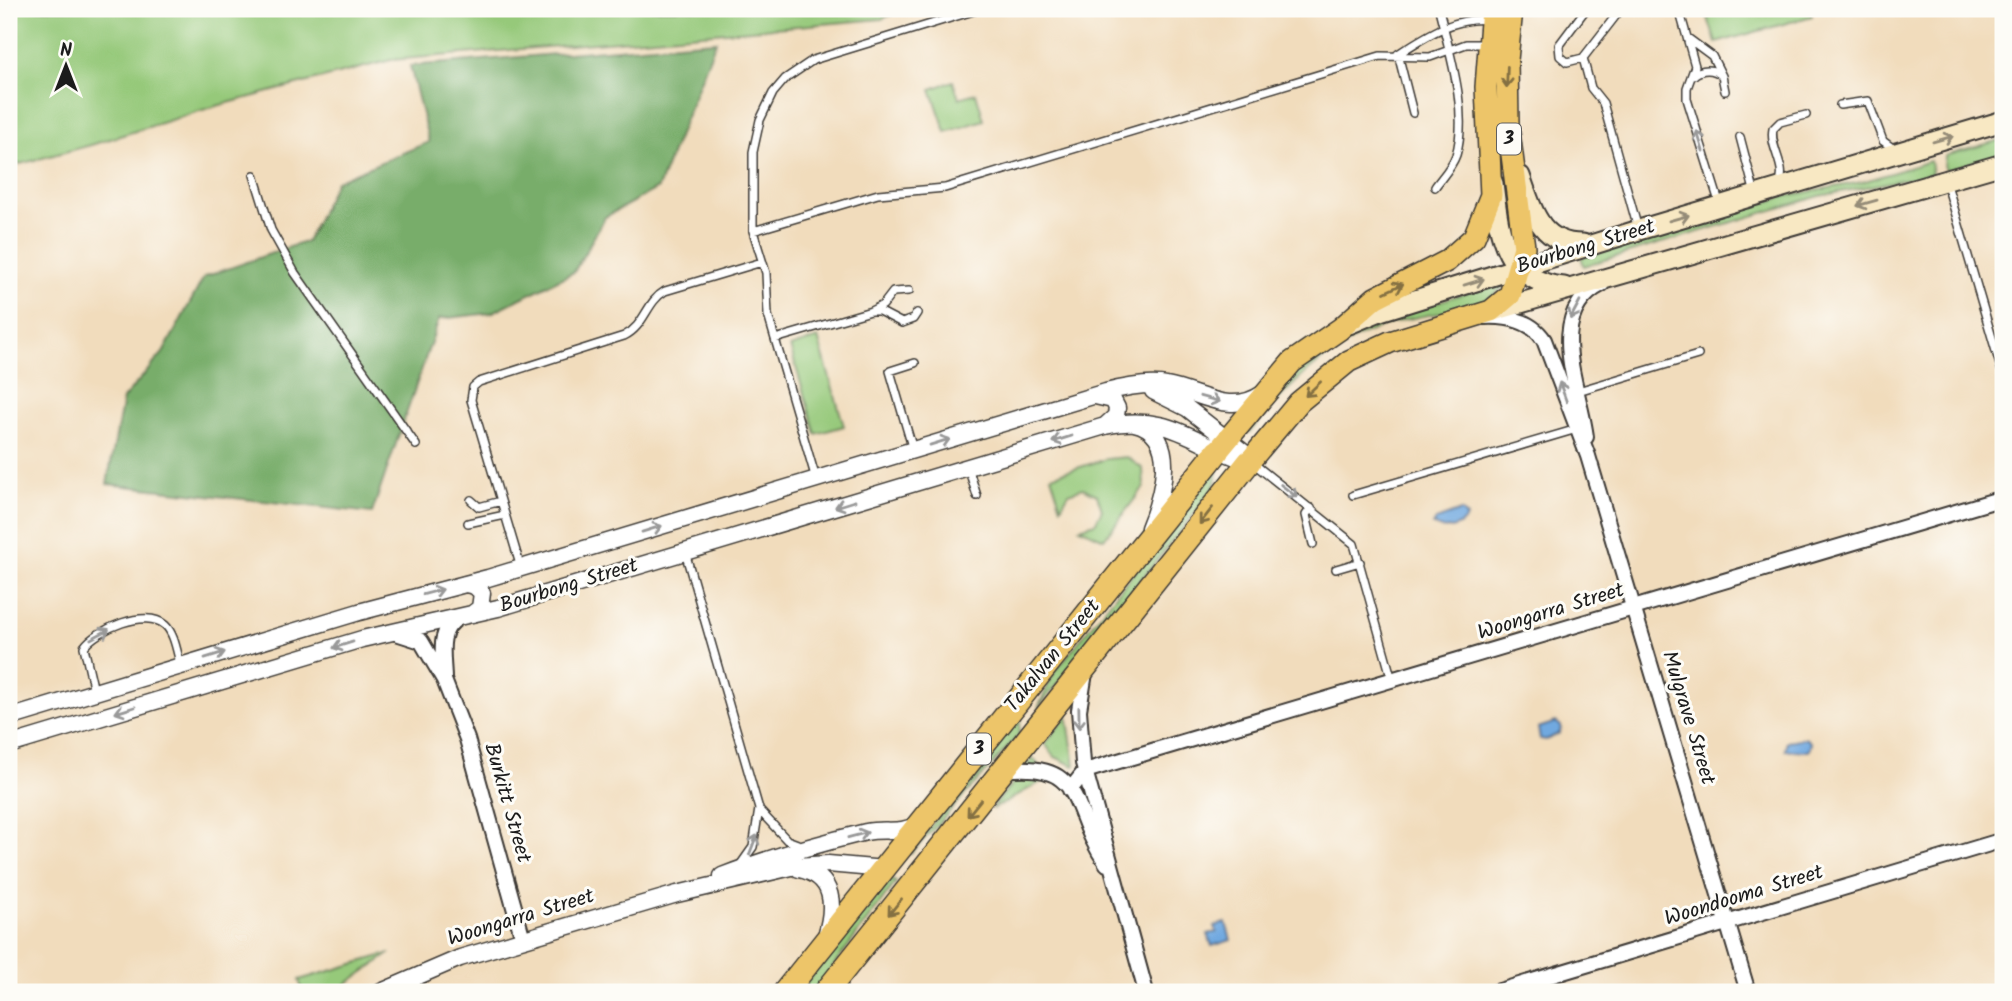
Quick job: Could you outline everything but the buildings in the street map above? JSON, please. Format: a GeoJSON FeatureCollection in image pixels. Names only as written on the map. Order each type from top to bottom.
{"type":"FeatureCollection","features":[{"type":"Feature","properties":{"kind":"highway","name":"Takalvan Street"},"geometry":{"type":"LineString","coordinates":[[785,992],[1222,445]]}},
{"type":"Feature","properties":{"kind":"highway","name":"Takalvan Street"},"geometry":{"type":"LineString","coordinates":[[826,992],[1250,461]]}},
{"type":"Feature","properties":{"kind":"highway"},"geometry":{"type":"LineString","coordinates":[[884,869],[917,867],[937,853]]}},
{"type":"Feature","properties":{"kind":"main road","name":"3"},"geometry":{"type":"LineString","coordinates":[[1490,311],[1510,295],[1520,268],[1524,241],[1510,148],[1506,97],[1512,9]]}},
{"type":"Feature","properties":{"kind":"main road","name":"3"},"geometry":{"type":"LineString","coordinates":[[1491,14],[1487,117],[1491,172],[1503,247],[1520,268]]}},
{"type":"Feature","properties":{"kind":"main road","name":"Bourbong Street"},"geometry":{"type":"LineString","coordinates":[[1222,445],[1292,362],[1340,329],[1380,311],[2003,121]]}},
{"type":"Feature","properties":{"kind":"main road"},"geometry":{"type":"LineString","coordinates":[[1510,148],[1542,228],[1563,242],[1593,244]]}},
{"type":"Feature","properties":{"kind":"main road","name":"Bourbong Street"},"geometry":{"type":"LineString","coordinates":[[1250,461],[1299,402],[1349,361],[1390,342],[2003,164]]}},
{"type":"Feature","properties":{"kind":"main road","name":"3"},"geometry":{"type":"LineString","coordinates":[[1340,329],[1375,298],[1432,271],[1465,246],[1485,216],[1490,195],[1491,172]]}},
{"type":"Feature","properties":{"kind":"main road"},"geometry":{"type":"LineString","coordinates":[[1520,268],[1540,282],[1572,288]]}},
{"type":"Feature","properties":{"kind":"street","name":"Mulgrave Street"},"geometry":{"type":"LineString","coordinates":[[1588,456],[1567,330],[1572,313],[1582,297],[1628,271]]}},
{"type":"Feature","properties":{"kind":"street","name":"Mulgrave Street"},"geometry":{"type":"LineString","coordinates":[[1469,317],[1509,319],[1531,326],[1539,333],[1588,456],[1748,992]]}},
{"type":"Feature","properties":{"kind":"street"},"geometry":{"type":"LineString","coordinates":[[1120,388],[1163,385],[1232,404],[1247,403],[1265,392]]}},
{"type":"Feature","properties":{"kind":"street"},"geometry":{"type":"LineString","coordinates":[[1120,388],[1166,396],[1222,445],[1250,461]]}},
{"type":"Feature","properties":{"kind":"street","name":"Bourbong Street"},"geometry":{"type":"LineString","coordinates":[[9,718],[1120,388]]}},
{"type":"Feature","properties":{"kind":"street"},"geometry":{"type":"LineString","coordinates":[[1095,396],[1113,400],[1117,408],[1116,416],[1105,426]]}},
{"type":"Feature","properties":{"kind":"street"},"geometry":{"type":"LineString","coordinates":[[1128,422],[1139,424],[1151,432],[1162,453],[1165,472],[1162,494],[1142,546]]}},
{"type":"Feature","properties":{"kind":"street","name":"Bourbong Street"},"geometry":{"type":"LineString","coordinates":[[9,745],[377,636],[465,615],[685,552],[1105,426],[1128,422],[1169,426],[1222,445]]}},
{"type":"Feature","properties":{"kind":"street"},"geometry":{"type":"LineString","coordinates":[[914,450],[923,481]]}},
{"type":"Feature","properties":{"kind":"street","name":"Woongarra Street"},"geometry":{"type":"LineString","coordinates":[[1085,771],[2003,498]]}},
{"type":"Feature","properties":{"kind":"street"},"geometry":{"type":"LineString","coordinates":[[716,510],[725,540]]}},
{"type":"Feature","properties":{"kind":"street"},"geometry":{"type":"LineString","coordinates":[[465,584],[475,586],[482,593],[480,608],[465,615]]}},
{"type":"Feature","properties":{"kind":"street"},"geometry":{"type":"LineString","coordinates":[[372,608],[362,616],[361,624],[365,632],[377,636]]}},
{"type":"Feature","properties":{"kind":"street","name":"Burkitt Street"},"geometry":{"type":"LineString","coordinates":[[444,680],[443,635],[448,624],[465,615]]}},
{"type":"Feature","properties":{"kind":"street","name":"Burkitt Street"},"geometry":{"type":"LineString","coordinates":[[393,632],[421,641],[444,680],[467,739],[523,939]]}},
{"type":"Feature","properties":{"kind":"street"},"geometry":{"type":"LineString","coordinates":[[1088,665],[1079,710],[1085,771],[1146,992]]}},
{"type":"Feature","properties":{"kind":"street"},"geometry":{"type":"LineString","coordinates":[[1095,809],[1098,788],[1110,764]]}},
{"type":"Feature","properties":{"kind":"street"},"geometry":{"type":"LineString","coordinates":[[1004,770],[1043,768],[1059,776],[1070,790],[1093,845],[1112,871]]}},
{"type":"Feature","properties":{"kind":"street"},"geometry":{"type":"LineString","coordinates":[[1070,790],[1085,771]]}},
{"type":"Feature","properties":{"kind":"street","name":"Woongarra Street"},"geometry":{"type":"LineString","coordinates":[[677,894],[730,873],[823,844],[869,831],[905,830],[921,822]]}},
{"type":"Feature","properties":{"kind":"street","name":"Woondooma Street"},"geometry":{"type":"LineString","coordinates":[[1496,992],[2003,840]]}},
{"type":"Feature","properties":{"kind":"street","name":"Woongarra Street"},"geometry":{"type":"LineString","coordinates":[[381,992],[430,969],[677,894],[783,869],[828,864],[884,869]]}},
{"type":"Feature","properties":{"kind":"street","name":"Woongarra Street"},"geometry":{"type":"LineString","coordinates":[[783,869],[816,873],[829,889],[832,912],[823,945]]}},
{"type":"Feature","properties":{"kind":"lane"},"geometry":{"type":"LineString","coordinates":[[817,480],[768,315],[762,262],[753,231],[755,135],[765,106],[785,79],[798,68],[830,54],[980,9]]}},
{"type":"Feature","properties":{"kind":"lane"},"geometry":{"type":"LineString","coordinates":[[1435,187],[1453,162],[1458,146],[1456,84],[1439,9]]}},
{"type":"Feature","properties":{"kind":"lane"},"geometry":{"type":"LineString","coordinates":[[1586,9],[1559,45],[1560,56],[1567,62],[1583,58],[1622,9]]}},
{"type":"Feature","properties":{"kind":"lane"},"geometry":{"type":"LineString","coordinates":[[1679,9],[1695,66],[1687,88],[1687,99],[1720,206]]}},
{"type":"Feature","properties":{"kind":"lane"},"geometry":{"type":"LineString","coordinates":[[753,231],[878,194],[945,188],[1341,71],[1380,56],[1398,54],[1430,57],[1466,44],[1488,44],[1509,34],[1491,14],[1444,28],[1398,54]]}},
{"type":"Feature","properties":{"kind":"lane"},"geometry":{"type":"LineString","coordinates":[[1688,39],[1712,56],[1722,76],[1725,90]]}},
{"type":"Feature","properties":{"kind":"lane"},"geometry":{"type":"LineString","coordinates":[[1398,54],[1413,113]]}},
{"type":"Feature","properties":{"kind":"lane"},"geometry":{"type":"LineString","coordinates":[[1583,58],[1591,88],[1603,103],[1639,230]]}},
{"type":"Feature","properties":{"kind":"lane"},"geometry":{"type":"LineString","coordinates":[[1692,77],[1705,70],[1722,76]]}},
{"type":"Feature","properties":{"kind":"lane"},"geometry":{"type":"LineString","coordinates":[[1840,105],[1868,101],[1886,145],[1904,150]]}},
{"type":"Feature","properties":{"kind":"lane"},"geometry":{"type":"LineString","coordinates":[[1740,137],[1764,192],[1782,178],[1772,139],[1773,129],[1780,122],[1806,115]]}},
{"type":"Feature","properties":{"kind":"lane"},"geometry":{"type":"LineString","coordinates":[[254,175],[271,230],[295,273],[416,445]]}},
{"type":"Feature","properties":{"kind":"lane"},"geometry":{"type":"LineString","coordinates":[[1945,181],[2003,375]]}},
{"type":"Feature","properties":{"kind":"lane"},"geometry":{"type":"LineString","coordinates":[[521,568],[471,400],[475,385],[624,336],[637,328],[655,299],[665,291],[762,262]]}},
{"type":"Feature","properties":{"kind":"lane"},"geometry":{"type":"LineString","coordinates":[[775,339],[871,311],[883,305],[893,292],[909,291]]}},
{"type":"Feature","properties":{"kind":"lane"},"geometry":{"type":"LineString","coordinates":[[871,311],[879,311],[902,323],[912,319],[917,313]]}},
{"type":"Feature","properties":{"kind":"lane"},"geometry":{"type":"LineString","coordinates":[[1578,391],[1698,355]]}},
{"type":"Feature","properties":{"kind":"lane"},"geometry":{"type":"LineString","coordinates":[[914,450],[890,371],[915,363]]}},
{"type":"Feature","properties":{"kind":"lane"},"geometry":{"type":"LineString","coordinates":[[1353,495],[1577,429]]}},
{"type":"Feature","properties":{"kind":"lane"},"geometry":{"type":"LineString","coordinates":[[1250,461],[1308,511],[1350,538],[1360,562],[1392,681]]}},
{"type":"Feature","properties":{"kind":"lane"},"geometry":{"type":"LineString","coordinates":[[968,467],[977,496]]}},
{"type":"Feature","properties":{"kind":"lane"},"geometry":{"type":"LineString","coordinates":[[471,500],[479,507],[501,501]]}},
{"type":"Feature","properties":{"kind":"lane"},"geometry":{"type":"LineString","coordinates":[[1308,511],[1313,544]]}},
{"type":"Feature","properties":{"kind":"lane"},"geometry":{"type":"LineString","coordinates":[[468,523],[505,514]]}},
{"type":"Feature","properties":{"kind":"lane"},"geometry":{"type":"LineString","coordinates":[[685,552],[759,809],[754,847],[745,860],[730,873]]}},
{"type":"Feature","properties":{"kind":"lane"},"geometry":{"type":"LineString","coordinates":[[1336,569],[1360,562]]}},
{"type":"Feature","properties":{"kind":"lane"},"geometry":{"type":"LineString","coordinates":[[94,692],[84,647],[100,632],[145,618],[156,618],[169,628],[181,666]]}},
{"type":"Feature","properties":{"kind":"lane"},"geometry":{"type":"LineString","coordinates":[[759,809],[787,840],[803,846],[823,844]]}},
{"type":"Feature","properties":{"kind":"green space"},"geometry":{"type":"Polygon","coordinates":[[[9,9],[903,9],[882,19],[391,60],[209,108],[91,145],[9,167],[9,9]]]}},
{"type":"Feature","properties":{"kind":"green space"},"geometry":{"type":"Polygon","coordinates":[[[1705,9],[1810,9],[1812,16],[1716,43],[1705,9]]]}},
{"type":"Feature","properties":{"kind":"green space"},"geometry":{"type":"Polygon","coordinates":[[[716,41],[658,188],[605,217],[574,272],[491,313],[439,319],[372,513],[107,484],[123,399],[163,353],[204,277],[307,241],[336,181],[429,142],[410,66],[716,41]]]}},
{"type":"Feature","properties":{"kind":"green space"},"geometry":{"type":"Polygon","coordinates":[[[953,81],[959,98],[976,93],[984,120],[946,132],[931,89],[953,81]]]}},
{"type":"Feature","properties":{"kind":"green space"},"geometry":{"type":"Polygon","coordinates":[[[2003,139],[2003,153],[1947,170],[1944,167],[1945,156],[2003,139]]]}},
{"type":"Feature","properties":{"kind":"green space"},"geometry":{"type":"Polygon","coordinates":[[[1930,161],[1932,174],[1820,196],[1584,266],[1581,257],[1786,196],[1862,182],[1930,161]]]}},
{"type":"Feature","properties":{"kind":"green space"},"geometry":{"type":"Polygon","coordinates":[[[1504,281],[1508,283],[1480,306],[1389,324],[1347,343],[1295,382],[1250,432],[1245,429],[1288,379],[1318,355],[1343,340],[1395,316],[1504,281]]]}},
{"type":"Feature","properties":{"kind":"green space"},"geometry":{"type":"Polygon","coordinates":[[[818,338],[844,426],[816,434],[790,347],[818,338]]]}},
{"type":"Feature","properties":{"kind":"green space"},"geometry":{"type":"Polygon","coordinates":[[[1127,457],[1143,469],[1144,487],[1104,539],[1080,528],[1095,523],[1102,510],[1097,495],[1083,488],[1069,493],[1061,507],[1051,476],[1106,459],[1127,457]]]}},
{"type":"Feature","properties":{"kind":"green space"},"geometry":{"type":"Polygon","coordinates":[[[1218,466],[1214,489],[1038,708],[1054,673],[1218,466]]]}},
{"type":"Feature","properties":{"kind":"green space"},"geometry":{"type":"Polygon","coordinates":[[[1021,714],[1019,735],[911,854],[909,853],[1021,714]]]}},
{"type":"Feature","properties":{"kind":"green space"},"geometry":{"type":"Polygon","coordinates":[[[1067,715],[1074,766],[1055,757],[1045,744],[1067,715]]]}},
{"type":"Feature","properties":{"kind":"green space"},"geometry":{"type":"Polygon","coordinates":[[[1033,758],[1048,778],[993,809],[992,808],[1033,758]]]}},
{"type":"Feature","properties":{"kind":"green space"},"geometry":{"type":"Polygon","coordinates":[[[890,879],[896,882],[814,992],[798,992],[890,879]]]}},
{"type":"Feature","properties":{"kind":"green space"},"geometry":{"type":"Polygon","coordinates":[[[391,953],[335,992],[303,992],[299,980],[391,953]]]}},
{"type":"Feature","properties":{"kind":"water"},"geometry":{"type":"Polygon","coordinates":[[[1461,511],[1467,517],[1456,526],[1442,528],[1433,525],[1436,520],[1461,511]]]}},
{"type":"Feature","properties":{"kind":"water"},"geometry":{"type":"Polygon","coordinates":[[[1556,722],[1561,726],[1560,733],[1546,740],[1540,739],[1538,728],[1556,722]]]}},
{"type":"Feature","properties":{"kind":"water"},"geometry":{"type":"Polygon","coordinates":[[[1806,738],[1811,743],[1809,751],[1785,750],[1787,741],[1806,738]]]}},
{"type":"Feature","properties":{"kind":"water"},"geometry":{"type":"Polygon","coordinates":[[[1226,923],[1231,940],[1212,946],[1208,934],[1217,932],[1215,926],[1226,923]]]}}]}
